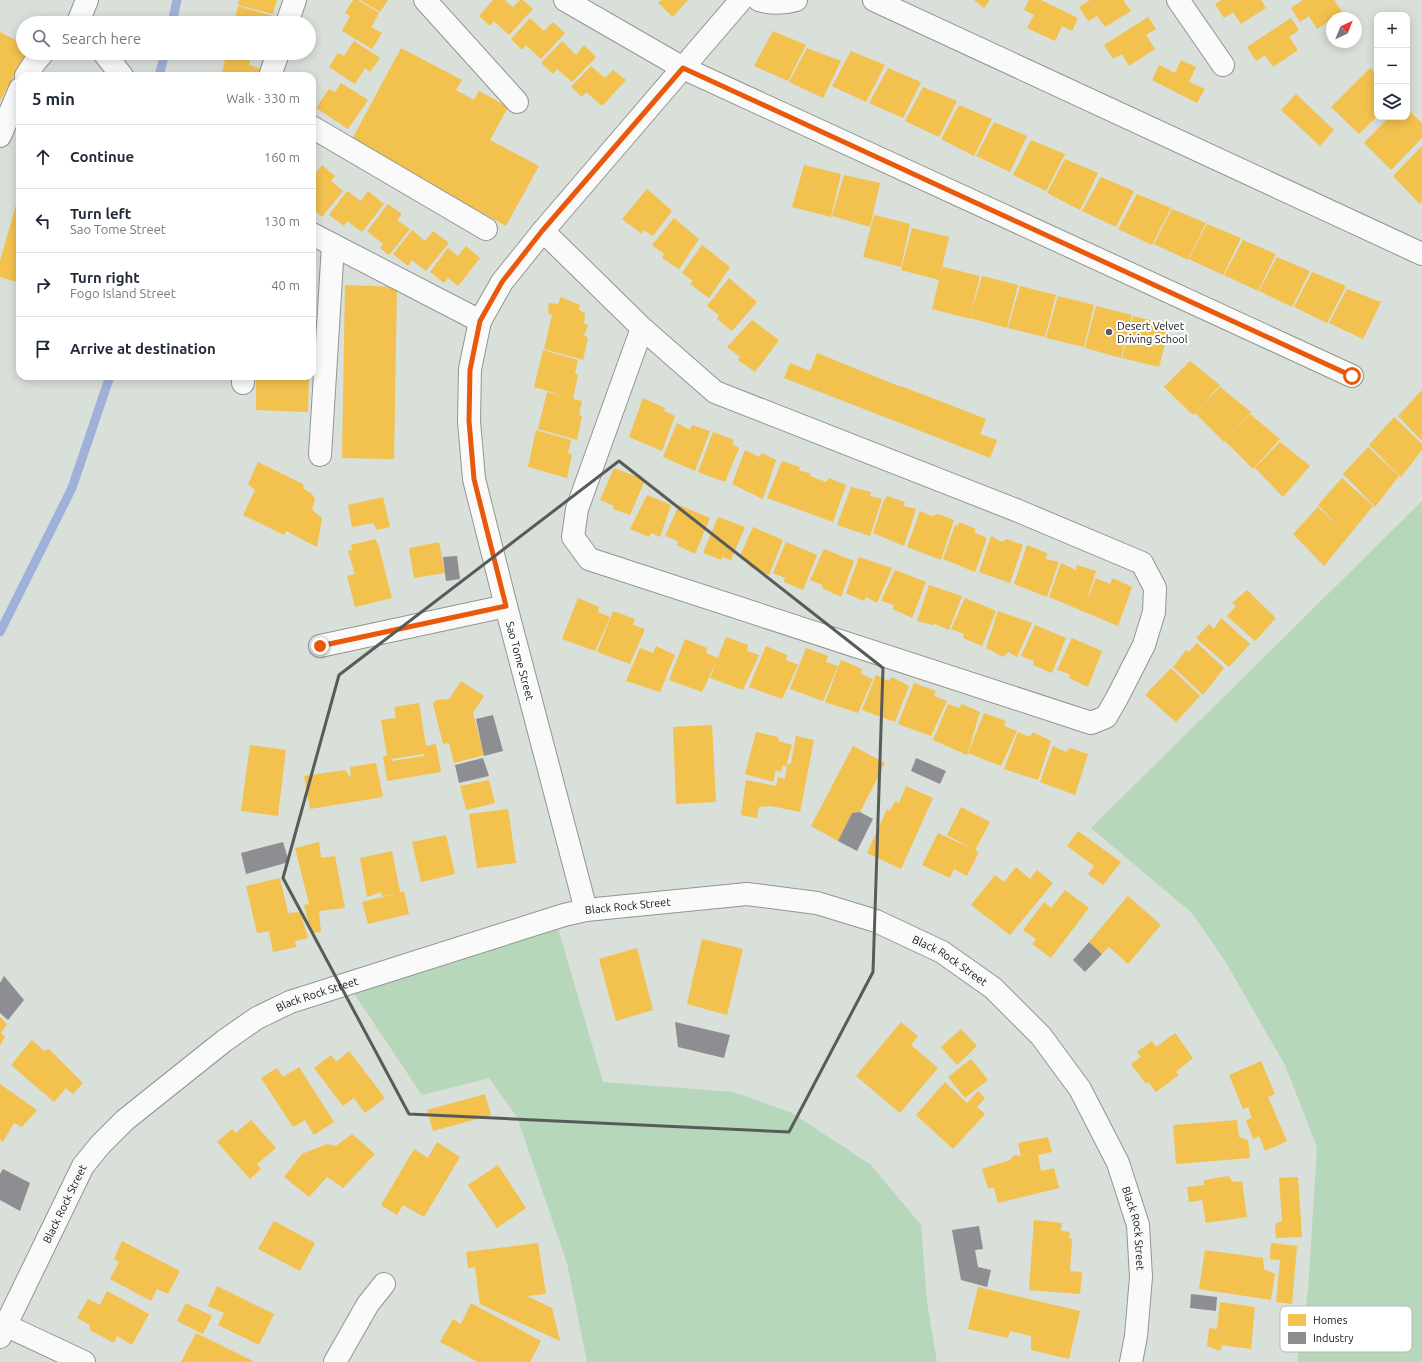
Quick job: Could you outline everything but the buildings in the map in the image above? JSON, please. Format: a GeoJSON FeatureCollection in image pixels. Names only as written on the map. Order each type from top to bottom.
{"type":"FeatureCollection","features":[{"type":"Feature","properties":{"kind":"street"},"geometry":{"type":"LineString","coordinates":[[81,16],[87,0]]}},
{"type":"Feature","properties":{"kind":"street"},"geometry":{"type":"LineString","coordinates":[[289,16],[294,0]]}},
{"type":"Feature","properties":{"kind":"street"},"geometry":{"type":"LineString","coordinates":[[425,0],[517,102]]}},
{"type":"Feature","properties":{"kind":"street"},"geometry":{"type":"LineString","coordinates":[[565,0],[683,68],[1352,376]]}},
{"type":"Feature","properties":{"kind":"street","name":"Sao Tome Street"},"geometry":{"type":"LineString","coordinates":[[586,910],[474,479],[470,428],[470,370],[480,321],[502,282],[542,231],[741,0]]}},
{"type":"Feature","properties":{"kind":"street"},"geometry":{"type":"LineString","coordinates":[[759,0],[773,4],[787,3],[796,0]]}},
{"type":"Feature","properties":{"kind":"street"},"geometry":{"type":"LineString","coordinates":[[1178,0],[1223,65]]}},
{"type":"Feature","properties":{"kind":"street"},"geometry":{"type":"LineString","coordinates":[[879,1],[1422,254]]}},
{"type":"Feature","properties":{"kind":"street"},"geometry":{"type":"LineString","coordinates":[[29,72],[37,60]]}},
{"type":"Feature","properties":{"kind":"street"},"geometry":{"type":"LineString","coordinates":[[109,60],[119,72]]}},
{"type":"Feature","properties":{"kind":"street"},"geometry":{"type":"LineString","coordinates":[[271,72],[276,60]]}},
{"type":"Feature","properties":{"kind":"street"},"geometry":{"type":"LineString","coordinates":[[0,136],[16,98]]}},
{"type":"Feature","properties":{"kind":"street"},"geometry":{"type":"LineString","coordinates":[[316,128],[486,228]]}},
{"type":"Feature","properties":{"kind":"street"},"geometry":{"type":"LineString","coordinates":[[542,231],[642,328],[715,392],[1016,510],[1142,563],[1155,588],[1154,612],[1144,645],[1118,698],[1106,717],[1091,723],[589,559],[573,537],[577,509],[642,328]]}},
{"type":"Feature","properties":{"kind":"street"},"geometry":{"type":"LineString","coordinates":[[316,236],[480,321]]}},
{"type":"Feature","properties":{"kind":"street"},"geometry":{"type":"LineString","coordinates":[[320,455],[333,245]]}},
{"type":"Feature","properties":{"kind":"street"},"geometry":{"type":"LineString","coordinates":[[320,646],[506,606]]}},
{"type":"Feature","properties":{"kind":"street","name":"Black Rock Street"},"geometry":{"type":"LineString","coordinates":[[3,1331],[83,1166],[87,1161],[100,1145],[125,1120],[224,1041],[257,1018],[290,1002],[555,918],[586,910],[747,894],[817,903],[876,921],[942,952],[993,988],[1046,1042],[1080,1089],[1118,1162],[1138,1225],[1141,1277],[1136,1336],[1131,1362]]}},
{"type":"Feature","properties":{"kind":"street"},"geometry":{"type":"LineString","coordinates":[[336,1362],[368,1304],[384,1284]]}},
{"type":"Feature","properties":{"kind":"street"},"geometry":{"type":"LineString","coordinates":[[3,1331],[84,1362]]}},
{"type":"Feature","properties":{"kind":"highlighted area"},"geometry":{"type":"Polygon","coordinates":[[[619,461],[883,668],[873,972],[789,1132],[409,1114],[283,878],[339,675],[619,461]]]}},
{"type":"Feature","properties":{"kind":"green space"},"geometry":{"type":"Polygon","coordinates":[[[1422,501],[1422,1362],[1297,1362],[1299,1352],[1412,1352],[1412,1306],[1306,1306],[1308,1290],[1317,1147],[1285,1065],[1225,961],[1192,913],[1091,828],[1422,501]]]}},
{"type":"Feature","properties":{"kind":"green space"},"geometry":{"type":"Polygon","coordinates":[[[555,918],[603,1082],[733,1092],[792,1113],[871,1165],[921,1225],[927,1302],[937,1362],[587,1362],[567,1263],[517,1117],[489,1078],[422,1095],[347,983],[555,918]]]}},
{"type":"Feature","properties":{"kind":"waterway"},"geometry":{"type":"LineString","coordinates":[[174,16],[177,0]]}},
{"type":"Feature","properties":{"kind":"waterway"},"geometry":{"type":"LineString","coordinates":[[160,72],[163,60]]}},
{"type":"Feature","properties":{"kind":"waterway"},"geometry":{"type":"LineString","coordinates":[[0,632],[72,488],[109,380]]}},
{"type":"Feature","properties":{"kind":"place","name":"Desert Velvet Driving School"},"geometry":{"type":"Point","coordinates":[1109,332]}},
{"type":"Feature","properties":{"kind":"route"},"geometry":{"type":"LineString","coordinates":[[320,646],[506,606],[474,479],[469,421],[470,370],[480,321],[502,282],[542,231],[683,68],[1352,376]]}}]}
